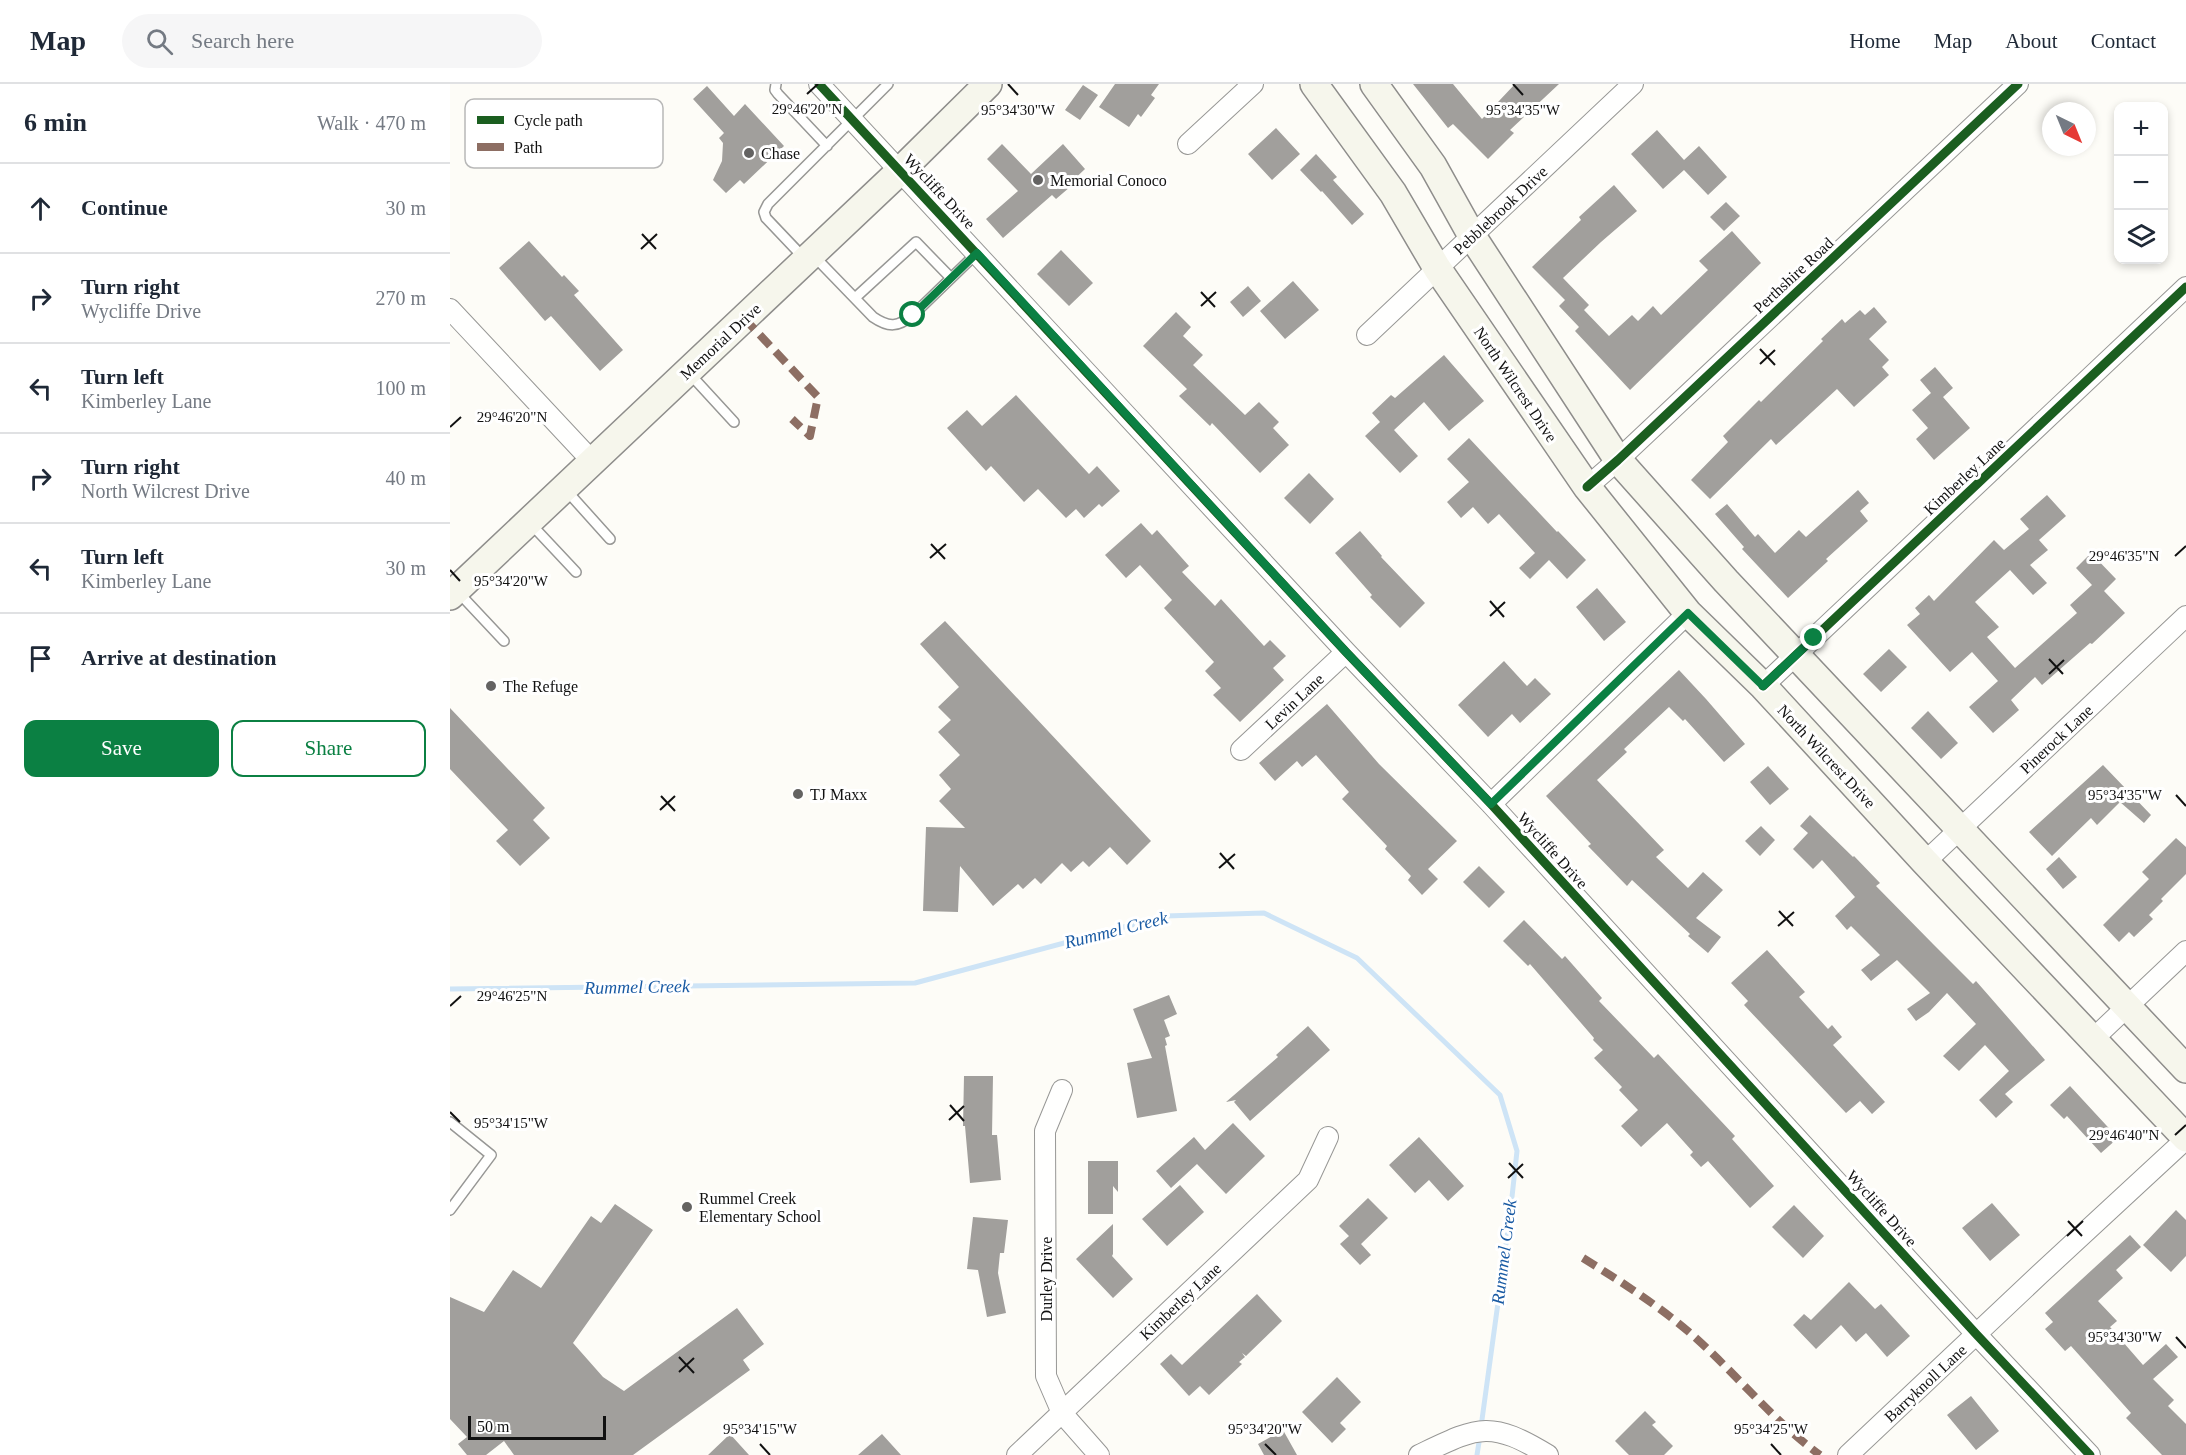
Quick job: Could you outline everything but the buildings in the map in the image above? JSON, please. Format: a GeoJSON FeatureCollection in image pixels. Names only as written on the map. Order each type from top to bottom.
{"type":"FeatureCollection","features":[{"type":"Feature","properties":{"kind":"main road","name":"Memorial Drive"},"geometry":{"type":"LineString","coordinates":[[453,593],[901,170],[988,84]]}},
{"type":"Feature","properties":{"kind":"main road","name":"North Wilcrest Drive"},"geometry":{"type":"LineString","coordinates":[[1314,84],[1392,193],[1437,268],[1587,488],[1688,613],[1763,686],[1925,862],[2186,1138]]}},
{"type":"Feature","properties":{"kind":"main road"},"geometry":{"type":"LineString","coordinates":[[1374,84],[1433,166],[1472,236],[1618,460],[1726,581],[2186,1069]]}},
{"type":"Feature","properties":{"kind":"street","name":"Wycliffe Drive"},"geometry":{"type":"LineString","coordinates":[[819,84],[1346,652],[1491,804],[1977,1335],[2091,1455]]}},
{"type":"Feature","properties":{"kind":"street"},"geometry":{"type":"LineString","coordinates":[[1188,144],[1253,84]]}},
{"type":"Feature","properties":{"kind":"street","name":"Pebblebrook Drive"},"geometry":{"type":"LineString","coordinates":[[1366,336],[1633,84]]}},
{"type":"Feature","properties":{"kind":"street","name":"Perthshire Road"},"geometry":{"type":"LineString","coordinates":[[1587,488],[2018,84]]}},
{"type":"Feature","properties":{"kind":"street","name":"Kimberley Lane"},"geometry":{"type":"LineString","coordinates":[[1763,686],[2186,287]]}},
{"type":"Feature","properties":{"kind":"street"},"geometry":{"type":"LineString","coordinates":[[450,309],[592,461]]}},
{"type":"Feature","properties":{"kind":"street"},"geometry":{"type":"LineString","coordinates":[[1491,804],[1688,613]]}},
{"type":"Feature","properties":{"kind":"street","name":"Pinerock Lane"},"geometry":{"type":"LineString","coordinates":[[1925,862],[2186,616]]}},
{"type":"Feature","properties":{"kind":"street","name":"Levin Lane"},"geometry":{"type":"LineString","coordinates":[[1241,750],[1346,652]]}},
{"type":"Feature","properties":{"kind":"street"},"geometry":{"type":"LineString","coordinates":[[2093,1039],[2186,951]]}},
{"type":"Feature","properties":{"kind":"street","name":"Durley Drive"},"geometry":{"type":"LineString","coordinates":[[1062,1090],[1045,1131],[1046,1376],[1062,1413],[1099,1455]]}},
{"type":"Feature","properties":{"kind":"street","name":"Kimberley Lane"},"geometry":{"type":"LineString","coordinates":[[1017,1455],[1308,1180],[1328,1137]]}},
{"type":"Feature","properties":{"kind":"street","name":"Barryknoll Lane"},"geometry":{"type":"LineString","coordinates":[[1848,1455],[2186,1138]]}},
{"type":"Feature","properties":{"kind":"street"},"geometry":{"type":"LineString","coordinates":[[1419,1455],[1460,1435],[1479,1430],[1502,1431],[1548,1455]]}},
{"type":"Feature","properties":{"kind":"lane"},"geometry":{"type":"LineString","coordinates":[[776,84],[775,90],[778,94],[827,146]]}},
{"type":"Feature","properties":{"kind":"lane"},"geometry":{"type":"LineString","coordinates":[[888,84],[768,204],[764,212],[766,218],[772,226],[883,324],[894,326],[903,323],[913,315],[977,253]]}},
{"type":"Feature","properties":{"kind":"lane"},"geometry":{"type":"LineString","coordinates":[[855,298],[916,242],[951,278]]}},
{"type":"Feature","properties":{"kind":"lane"},"geometry":{"type":"LineString","coordinates":[[688,371],[734,422]]}},
{"type":"Feature","properties":{"kind":"lane"},"geometry":{"type":"LineString","coordinates":[[564,488],[610,539]]}},
{"type":"Feature","properties":{"kind":"lane"},"geometry":{"type":"LineString","coordinates":[[529,522],[576,572]]}},
{"type":"Feature","properties":{"kind":"lane"},"geometry":{"type":"LineString","coordinates":[[453,593],[504,641]]}},
{"type":"Feature","properties":{"kind":"lane"},"geometry":{"type":"LineString","coordinates":[[450,1122],[491,1155],[450,1210]]}},
{"type":"Feature","properties":{"kind":"waterway","name":"Rummel Creek"},"geometry":{"type":"LineString","coordinates":[[450,989],[915,983],[1165,916],[1264,913],[1357,958],[1500,1095],[1517,1151],[1481,1427]]}},
{"type":"Feature","properties":{"kind":"waterway","name":"Rummel Creek"},"geometry":{"type":"LineString","coordinates":[[1477,1455],[1480,1436]]}},
{"type":"Feature","properties":{"kind":"marked path"},"geometry":{"type":"LineString","coordinates":[[744,318],[818,397],[810,436],[792,419]]}},
{"type":"Feature","properties":{"kind":"marked path"},"geometry":{"type":"LineString","coordinates":[[1583,1258],[1651,1302],[1689,1332],[1769,1411],[1820,1455]]}},
{"type":"Feature","properties":{"kind":"cycle path"},"geometry":{"type":"LineString","coordinates":[[819,84],[1346,652],[1491,804],[1977,1335],[2090,1455]]}},
{"type":"Feature","properties":{"kind":"cycle path"},"geometry":{"type":"LineString","coordinates":[[1587,487],[2018,84]]}},
{"type":"Feature","properties":{"kind":"cycle path"},"geometry":{"type":"LineString","coordinates":[[1763,686],[2186,287]]}},
{"type":"Feature","properties":{"kind":"place","name":"Chase"},"geometry":{"type":"Point","coordinates":[749,153]}},
{"type":"Feature","properties":{"kind":"place","name":"Memorial Conoco"},"geometry":{"type":"Point","coordinates":[1038,180]}},
{"type":"Feature","properties":{"kind":"place","name":"The Refuge"},"geometry":{"type":"Point","coordinates":[491,686]}},
{"type":"Feature","properties":{"kind":"place","name":"TJ Maxx"},"geometry":{"type":"Point","coordinates":[798,794]}},
{"type":"Feature","properties":{"kind":"place","name":"Rummel Creek Elementary School"},"geometry":{"type":"Point","coordinates":[687,1207]}},
{"type":"Feature","properties":{"kind":"route"},"geometry":{"type":"LineString","coordinates":[[913,315],[977,253],[1346,652],[1491,804],[1688,613],[1763,686],[1814,638]]}}]}
